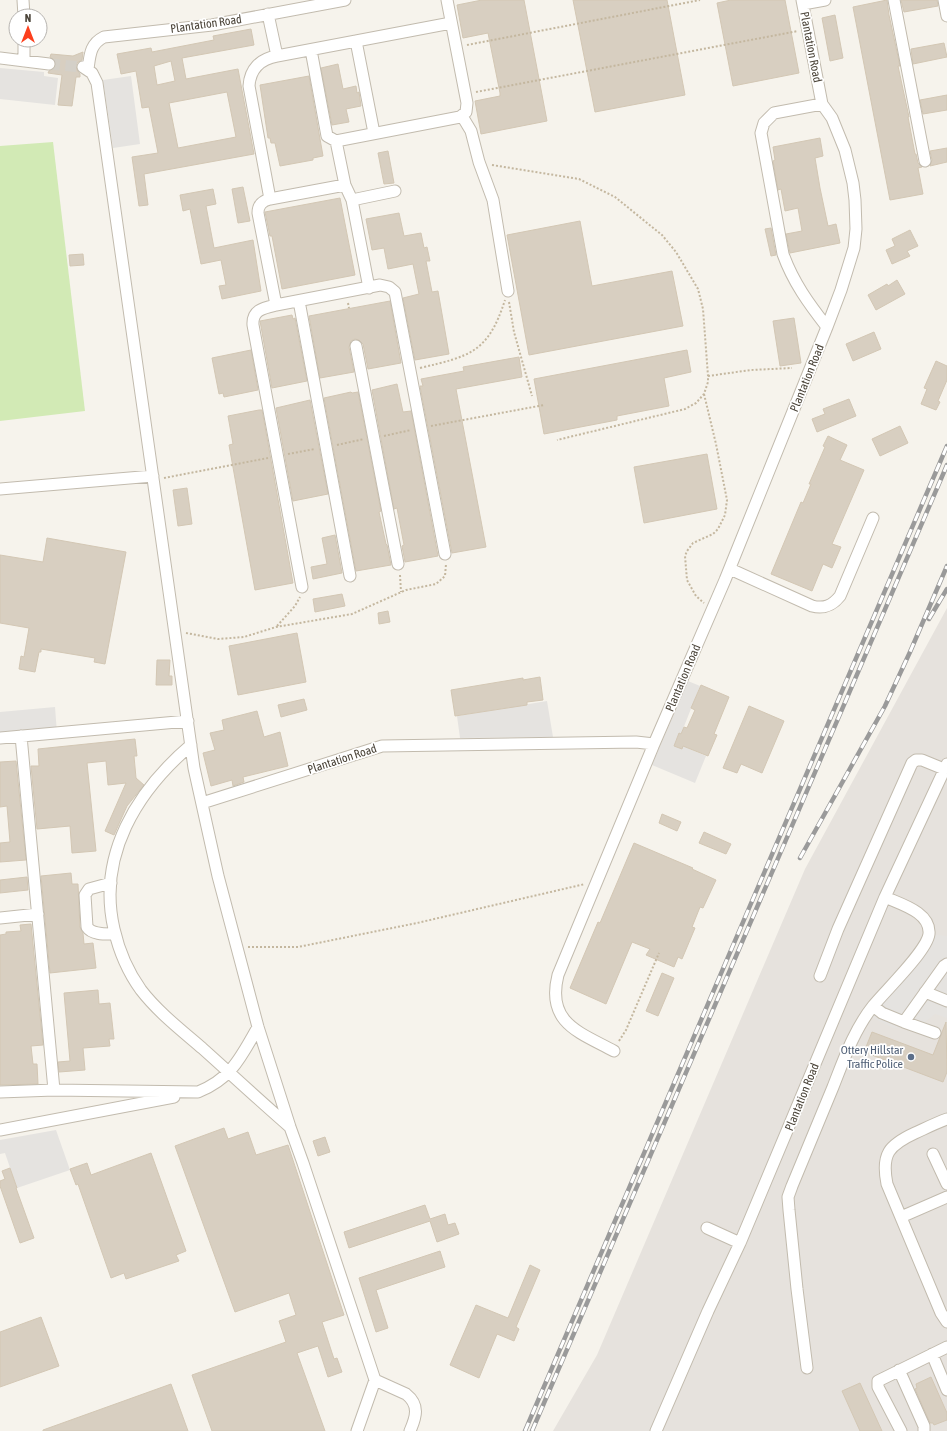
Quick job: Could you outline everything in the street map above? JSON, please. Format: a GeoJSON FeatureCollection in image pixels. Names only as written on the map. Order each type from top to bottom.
{"type":"FeatureCollection","features":[{"type":"Feature","properties":{"kind":"street","name":"Plantation Road"},"geometry":{"type":"LineString","coordinates":[[153,478],[98,83],[85,68],[91,50],[100,39],[104,37],[212,24],[345,0]]}},
{"type":"Feature","properties":{"kind":"street"},"geometry":{"type":"LineString","coordinates":[[311,50],[327,136],[336,141],[462,116],[467,109],[447,0]]}},
{"type":"Feature","properties":{"kind":"street"},"geometry":{"type":"LineString","coordinates":[[802,2],[825,0]]}},
{"type":"Feature","properties":{"kind":"street"},"geometry":{"type":"LineString","coordinates":[[894,0],[924,162]]}},
{"type":"Feature","properties":{"kind":"street"},"geometry":{"type":"LineString","coordinates":[[944,0],[947,16]]}},
{"type":"Feature","properties":{"kind":"street","name":"Plantation Road"},"geometry":{"type":"LineString","coordinates":[[614,1051],[570,1026],[559,1012],[555,990],[558,975],[654,744],[730,569],[828,327],[854,248],[856,214],[853,183],[845,150],[832,118],[822,104],[802,2]]}},
{"type":"Feature","properties":{"kind":"street"},"geometry":{"type":"LineString","coordinates":[[268,14],[277,56]]}},
{"type":"Feature","properties":{"kind":"street"},"geometry":{"type":"LineString","coordinates":[[270,199],[248,86],[251,74],[258,64],[263,60],[277,56],[451,23]]}},
{"type":"Feature","properties":{"kind":"street"},"geometry":{"type":"LineString","coordinates":[[356,41],[374,133]]}},
{"type":"Feature","properties":{"kind":"street"},"geometry":{"type":"LineString","coordinates":[[24,48],[24,61]]}},
{"type":"Feature","properties":{"kind":"street"},"geometry":{"type":"LineString","coordinates":[[0,58],[49,64]]}},
{"type":"Feature","properties":{"kind":"street"},"geometry":{"type":"LineString","coordinates":[[822,104],[774,113],[764,123],[761,133],[783,254],[790,272],[802,293],[828,327]]}},
{"type":"Feature","properties":{"kind":"street"},"geometry":{"type":"LineString","coordinates":[[462,116],[471,131],[479,162],[493,200],[508,291]]}},
{"type":"Feature","properties":{"kind":"street"},"geometry":{"type":"LineString","coordinates":[[336,141],[345,185],[352,200],[369,288]]}},
{"type":"Feature","properties":{"kind":"street"},"geometry":{"type":"LineString","coordinates":[[276,305],[258,213],[260,204],[270,199],[345,185]]}},
{"type":"Feature","properties":{"kind":"street"},"geometry":{"type":"LineString","coordinates":[[352,200],[395,191]]}},
{"type":"Feature","properties":{"kind":"street"},"geometry":{"type":"LineString","coordinates":[[302,587],[252,321],[253,316],[259,310],[276,305],[383,285],[389,286],[395,292],[445,554]]}},
{"type":"Feature","properties":{"kind":"street"},"geometry":{"type":"LineString","coordinates":[[299,301],[350,576]]}},
{"type":"Feature","properties":{"kind":"street"},"geometry":{"type":"LineString","coordinates":[[356,346],[398,564]]}},
{"type":"Feature","properties":{"kind":"street"},"geometry":{"type":"LineString","coordinates":[[0,489],[153,478],[191,744],[218,876],[258,1027],[375,1380],[357,1431]]}},
{"type":"Feature","properties":{"kind":"street"},"geometry":{"type":"LineString","coordinates":[[730,569],[812,606],[822,608],[836,601],[840,596],[873,518]]}},
{"type":"Feature","properties":{"kind":"street"},"geometry":{"type":"LineString","coordinates":[[0,738],[188,721]]}},
{"type":"Feature","properties":{"kind":"street"},"geometry":{"type":"LineString","coordinates":[[21,736],[54,1090]]}},
{"type":"Feature","properties":{"kind":"street","name":"Plantation Road"},"geometry":{"type":"LineString","coordinates":[[202,803],[382,746],[636,742],[654,744]]}},
{"type":"Feature","properties":{"kind":"street"},"geometry":{"type":"LineString","coordinates":[[191,744],[171,762],[133,811],[119,842],[114,858],[111,883],[111,909],[115,934],[123,959],[131,974],[151,1002],[290,1127]]}},
{"type":"Feature","properties":{"kind":"street"},"geometry":{"type":"LineString","coordinates":[[820,976],[838,929],[912,763],[916,760],[922,760],[946,766]]}},
{"type":"Feature","properties":{"kind":"street","name":"Plantation Road"},"geometry":{"type":"LineString","coordinates":[[656,1431],[708,1311],[740,1243],[885,897],[946,766]]}},
{"type":"Feature","properties":{"kind":"street"},"geometry":{"type":"LineString","coordinates":[[111,883],[89,889],[84,895],[87,926],[90,930],[93,932],[115,934]]}},
{"type":"Feature","properties":{"kind":"street"},"geometry":{"type":"LineString","coordinates":[[807,1368],[788,1198],[852,1039],[873,1006],[901,975],[926,942],[929,934],[924,918],[885,897]]}},
{"type":"Feature","properties":{"kind":"street"},"geometry":{"type":"LineString","coordinates":[[0,918],[38,914]]}},
{"type":"Feature","properties":{"kind":"street"},"geometry":{"type":"LineString","coordinates":[[904,1022],[947,964]]}},
{"type":"Feature","properties":{"kind":"street"},"geometry":{"type":"LineString","coordinates":[[926,992],[947,1001]]}},
{"type":"Feature","properties":{"kind":"street"},"geometry":{"type":"LineString","coordinates":[[873,1006],[882,1013],[935,1033]]}},
{"type":"Feature","properties":{"kind":"street"},"geometry":{"type":"LineString","coordinates":[[0,1130],[198,1092],[211,1087],[237,1064],[258,1027]]}},
{"type":"Feature","properties":{"kind":"street"},"geometry":{"type":"LineString","coordinates":[[0,1092],[54,1090],[198,1092]]}},
{"type":"Feature","properties":{"kind":"street"},"geometry":{"type":"LineString","coordinates":[[947,1119],[899,1140],[888,1152],[884,1170],[887,1184],[941,1313],[947,1322]]}},
{"type":"Feature","properties":{"kind":"street"},"geometry":{"type":"LineString","coordinates":[[933,1154],[947,1184]]}},
{"type":"Feature","properties":{"kind":"street"},"geometry":{"type":"LineString","coordinates":[[901,1217],[947,1197]]}},
{"type":"Feature","properties":{"kind":"street"},"geometry":{"type":"LineString","coordinates":[[707,1228],[740,1243]]}},
{"type":"Feature","properties":{"kind":"street"},"geometry":{"type":"LineString","coordinates":[[901,1431],[878,1385],[878,1381],[947,1347]]}},
{"type":"Feature","properties":{"kind":"street"},"geometry":{"type":"LineString","coordinates":[[932,1354],[947,1390]]}},
{"type":"Feature","properties":{"kind":"street"},"geometry":{"type":"LineString","coordinates":[[900,1370],[924,1430]]}},
{"type":"Feature","properties":{"kind":"street"},"geometry":{"type":"LineString","coordinates":[[375,1380],[411,1397],[414,1402],[416,1412],[410,1431]]}},
{"type":"Feature","properties":{"kind":"path"},"geometry":{"type":"LineString","coordinates":[[456,48],[700,0]]}},
{"type":"Feature","properties":{"kind":"path"},"geometry":{"type":"LineString","coordinates":[[465,94],[808,29]]}},
{"type":"Feature","properties":{"kind":"path"},"geometry":{"type":"LineString","coordinates":[[479,162],[579,179],[615,197],[662,235],[676,252],[698,290],[703,309],[708,382],[704,394],[696,404],[685,409],[557,440]]}},
{"type":"Feature","properties":{"kind":"path"},"geometry":{"type":"LineString","coordinates":[[410,370],[460,358],[474,351],[487,338],[499,319],[508,291]]}},
{"type":"Feature","properties":{"kind":"path"},"geometry":{"type":"LineString","coordinates":[[508,291],[514,332],[532,396]]}},
{"type":"Feature","properties":{"kind":"path"},"geometry":{"type":"LineString","coordinates":[[708,376],[751,370],[792,368]]}},
{"type":"Feature","properties":{"kind":"path"},"geometry":{"type":"LineString","coordinates":[[704,394],[726,493],[727,507],[718,529],[713,534],[693,543],[687,550],[685,561],[687,580],[691,588],[712,610]]}},
{"type":"Feature","properties":{"kind":"path"},"geometry":{"type":"LineString","coordinates":[[153,478],[278,456],[544,405]]}},
{"type":"Feature","properties":{"kind":"path"},"geometry":{"type":"LineString","coordinates":[[175,631],[218,639],[244,637],[276,627],[352,614],[401,592],[436,584],[445,576],[445,554]]}},
{"type":"Feature","properties":{"kind":"path"},"geometry":{"type":"LineString","coordinates":[[398,564],[401,592]]}},
{"type":"Feature","properties":{"kind":"path"},"geometry":{"type":"LineString","coordinates":[[276,627],[295,606],[302,587]]}},
{"type":"Feature","properties":{"kind":"path"},"geometry":{"type":"LineString","coordinates":[[235,944],[248,946],[298,946],[417,923],[597,881]]}},
{"type":"Feature","properties":{"kind":"path"},"geometry":{"type":"LineString","coordinates":[[614,1051],[626,1030],[659,953]]}},
{"type":"Feature","properties":{"kind":"shaded area"},"geometry":{"type":"Polygon","coordinates":[[[0,68],[44,72],[44,76],[58,78],[55,105],[0,99],[0,68]]]}},
{"type":"Feature","properties":{"kind":"shaded area"},"geometry":{"type":"Polygon","coordinates":[[[131,76],[140,144],[113,148],[103,80],[131,76]]]}},
{"type":"Feature","properties":{"kind":"shaded area"},"geometry":{"type":"Polygon","coordinates":[[[947,608],[947,1431],[553,1431],[597,1355],[805,869],[947,608]]]}},
{"type":"Feature","properties":{"kind":"shaded area"},"geometry":{"type":"Polygon","coordinates":[[[688,681],[700,686],[681,734],[679,734],[674,746],[682,749],[683,746],[706,756],[695,783],[652,765],[688,681]]]}},
{"type":"Feature","properties":{"kind":"shaded area"},"geometry":{"type":"Polygon","coordinates":[[[547,701],[553,737],[460,738],[457,716],[547,701]]]}},
{"type":"Feature","properties":{"kind":"shaded area"},"geometry":{"type":"Polygon","coordinates":[[[55,707],[57,733],[0,738],[0,712],[55,707]]]}},
{"type":"Feature","properties":{"kind":"shaded area"},"geometry":{"type":"Polygon","coordinates":[[[929,934],[947,936],[947,1018],[935,1014],[920,1026],[893,1028],[873,1018],[873,1006],[929,934]]]}},
{"type":"Feature","properties":{"kind":"shaded area"},"geometry":{"type":"Polygon","coordinates":[[[56,1130],[70,1170],[17,1188],[5,1153],[0,1154],[0,1140],[56,1130]]]}},
{"type":"Feature","properties":{"kind":"green space"},"geometry":{"type":"Polygon","coordinates":[[[53,142],[85,411],[0,421],[0,146],[53,142]]]}},
{"type":"Feature","properties":{"kind":"building"},"geometry":{"type":"Polygon","coordinates":[[[482,0],[524,0],[547,121],[481,134],[475,101],[500,96],[500,93],[488,33],[463,38],[457,5],[482,0]]]}},
{"type":"Feature","properties":{"kind":"building"},"geometry":{"type":"Polygon","coordinates":[[[573,0],[667,0],[685,95],[595,112],[573,0]]]}},
{"type":"Feature","properties":{"kind":"building"},"geometry":{"type":"Polygon","coordinates":[[[731,0],[785,0],[799,73],[733,86],[717,3],[731,0]]]}},
{"type":"Feature","properties":{"kind":"building"},"geometry":{"type":"Polygon","coordinates":[[[887,0],[915,154],[918,163],[922,167],[918,168],[923,194],[890,200],[853,7],[887,0]]]}},
{"type":"Feature","properties":{"kind":"building"},"geometry":{"type":"Polygon","coordinates":[[[901,0],[937,0],[938,6],[904,12],[901,0]]]}},
{"type":"Feature","properties":{"kind":"building"},"geometry":{"type":"Polygon","coordinates":[[[835,15],[843,58],[830,61],[822,18],[835,15]]]}},
{"type":"Feature","properties":{"kind":"building"},"geometry":{"type":"Polygon","coordinates":[[[251,29],[254,45],[182,58],[186,79],[238,69],[254,154],[144,174],[148,205],[139,206],[132,157],[158,153],[149,107],[142,108],[136,71],[121,74],[117,54],[151,48],[152,52],[214,40],[213,36],[251,29]],[[171,61],[154,66],[157,85],[175,81],[171,61]],[[227,92],[169,103],[178,148],[236,137],[227,92]]]}},
{"type":"Feature","properties":{"kind":"building"},"geometry":{"type":"Polygon","coordinates":[[[944,43],[947,57],[913,64],[911,49],[944,43]]]}},
{"type":"Feature","properties":{"kind":"building"},"geometry":{"type":"Polygon","coordinates":[[[83,52],[82,60],[77,63],[76,66],[80,77],[76,77],[72,106],[58,105],[62,75],[48,73],[56,64],[50,57],[51,54],[73,56],[83,52]]]}},
{"type":"Feature","properties":{"kind":"building"},"geometry":{"type":"Polygon","coordinates":[[[338,64],[343,89],[356,86],[357,93],[359,92],[361,106],[346,109],[349,122],[332,125],[321,68],[338,64]]]}},
{"type":"Feature","properties":{"kind":"building"},"geometry":{"type":"Polygon","coordinates":[[[309,76],[323,156],[313,158],[313,160],[280,166],[275,143],[271,143],[270,138],[268,138],[260,85],[309,76]]]}},
{"type":"Feature","properties":{"kind":"building"},"geometry":{"type":"Polygon","coordinates":[[[947,95],[947,110],[923,114],[920,100],[947,95]]]}},
{"type":"Feature","properties":{"kind":"building"},"geometry":{"type":"Polygon","coordinates":[[[820,138],[823,156],[815,158],[820,188],[828,226],[836,224],[840,243],[790,253],[786,234],[802,231],[798,208],[785,211],[781,189],[778,190],[773,161],[775,160],[773,147],[820,138]]]}},
{"type":"Feature","properties":{"kind":"building"},"geometry":{"type":"Polygon","coordinates":[[[947,148],[947,162],[930,166],[932,160],[930,151],[947,148]]]}},
{"type":"Feature","properties":{"kind":"building"},"geometry":{"type":"Polygon","coordinates":[[[388,151],[394,183],[384,184],[378,153],[388,151]]]}},
{"type":"Feature","properties":{"kind":"building"},"geometry":{"type":"Polygon","coordinates":[[[243,187],[250,221],[238,223],[232,189],[243,187]]]}},
{"type":"Feature","properties":{"kind":"building"},"geometry":{"type":"Polygon","coordinates":[[[213,189],[216,204],[206,206],[214,248],[253,240],[261,291],[222,299],[219,286],[226,285],[221,260],[201,264],[190,209],[183,211],[180,195],[213,189]]]}},
{"type":"Feature","properties":{"kind":"building"},"geometry":{"type":"Polygon","coordinates":[[[340,198],[355,275],[282,289],[272,236],[270,236],[265,212],[340,198]]]}},
{"type":"Feature","properties":{"kind":"building"},"geometry":{"type":"Polygon","coordinates":[[[399,213],[404,236],[421,233],[424,248],[427,247],[430,261],[426,261],[432,292],[438,291],[449,354],[415,360],[403,298],[419,294],[413,264],[388,269],[384,248],[372,250],[366,219],[399,213]]]}},
{"type":"Feature","properties":{"kind":"building"},"geometry":{"type":"Polygon","coordinates":[[[580,221],[592,286],[672,271],[683,326],[529,355],[507,235],[580,221]]]}},
{"type":"Feature","properties":{"kind":"building"},"geometry":{"type":"Polygon","coordinates":[[[771,228],[776,255],[771,256],[765,229],[771,228]]]}},
{"type":"Feature","properties":{"kind":"building"},"geometry":{"type":"Polygon","coordinates":[[[910,230],[918,246],[907,251],[910,256],[892,264],[886,250],[895,246],[892,239],[910,230]]]}},
{"type":"Feature","properties":{"kind":"building"},"geometry":{"type":"Polygon","coordinates":[[[83,254],[84,265],[70,266],[69,255],[83,254]]]}},
{"type":"Feature","properties":{"kind":"building"},"geometry":{"type":"Polygon","coordinates":[[[897,280],[905,294],[876,310],[868,295],[897,280]]]}},
{"type":"Feature","properties":{"kind":"building"},"geometry":{"type":"Polygon","coordinates":[[[390,301],[401,363],[368,369],[363,344],[359,340],[355,339],[351,341],[349,347],[354,372],[320,378],[309,316],[390,301]]]}},
{"type":"Feature","properties":{"kind":"building"},"geometry":{"type":"Polygon","coordinates":[[[292,315],[293,319],[295,318],[307,381],[272,388],[260,321],[292,315]]]}},
{"type":"Feature","properties":{"kind":"building"},"geometry":{"type":"Polygon","coordinates":[[[794,318],[801,363],[780,366],[773,321],[794,318]]]}},
{"type":"Feature","properties":{"kind":"building"},"geometry":{"type":"Polygon","coordinates":[[[874,332],[881,349],[853,361],[846,344],[874,332]]]}},
{"type":"Feature","properties":{"kind":"building"},"geometry":{"type":"Polygon","coordinates":[[[251,350],[258,390],[224,397],[223,393],[219,394],[212,358],[251,350]]]}},
{"type":"Feature","properties":{"kind":"building"},"geometry":{"type":"Polygon","coordinates":[[[687,350],[691,372],[664,378],[669,406],[617,416],[617,420],[544,434],[534,379],[687,350]]]}},
{"type":"Feature","properties":{"kind":"building"},"geometry":{"type":"Polygon","coordinates":[[[519,357],[522,377],[456,389],[486,547],[452,553],[420,386],[423,386],[421,379],[464,371],[463,367],[519,357]]]}},
{"type":"Feature","properties":{"kind":"building"},"geometry":{"type":"Polygon","coordinates":[[[936,361],[947,366],[947,380],[938,401],[940,402],[936,410],[921,404],[927,389],[924,388],[936,361]]]}},
{"type":"Feature","properties":{"kind":"building"},"geometry":{"type":"Polygon","coordinates":[[[397,384],[403,412],[411,411],[438,556],[405,562],[402,546],[404,545],[397,508],[394,509],[372,390],[397,384]]]}},
{"type":"Feature","properties":{"kind":"building"},"geometry":{"type":"Polygon","coordinates":[[[351,392],[358,392],[381,511],[379,512],[391,565],[356,571],[324,398],[351,392]]]}},
{"type":"Feature","properties":{"kind":"building"},"geometry":{"type":"Polygon","coordinates":[[[849,399],[856,416],[817,432],[812,419],[825,414],[823,409],[849,399]]]}},
{"type":"Feature","properties":{"kind":"building"},"geometry":{"type":"Polygon","coordinates":[[[310,400],[328,494],[293,501],[276,408],[310,400]]]}},
{"type":"Feature","properties":{"kind":"building"},"geometry":{"type":"Polygon","coordinates":[[[262,410],[293,583],[255,590],[229,445],[233,444],[228,416],[262,410]]]}},
{"type":"Feature","properties":{"kind":"building"},"geometry":{"type":"Polygon","coordinates":[[[900,426],[908,443],[880,456],[872,439],[900,426]]]}},
{"type":"Feature","properties":{"kind":"building"},"geometry":{"type":"Polygon","coordinates":[[[828,436],[847,445],[840,460],[864,470],[832,544],[841,547],[832,568],[823,564],[812,591],[771,574],[801,502],[803,503],[811,484],[809,484],[825,447],[823,446],[828,436]]]}},
{"type":"Feature","properties":{"kind":"building"},"geometry":{"type":"Polygon","coordinates":[[[707,454],[717,509],[644,523],[634,467],[707,454]]]}},
{"type":"Feature","properties":{"kind":"building"},"geometry":{"type":"Polygon","coordinates":[[[187,488],[192,524],[178,526],[173,490],[187,488]]]}},
{"type":"Feature","properties":{"kind":"building"},"geometry":{"type":"Polygon","coordinates":[[[335,535],[342,573],[313,579],[311,567],[327,564],[322,538],[335,535]]]}},
{"type":"Feature","properties":{"kind":"building"},"geometry":{"type":"Polygon","coordinates":[[[47,538],[126,552],[105,664],[94,662],[95,658],[41,649],[35,672],[19,669],[21,656],[24,657],[29,628],[0,623],[0,555],[43,562],[47,538]]]}},
{"type":"Feature","properties":{"kind":"building"},"geometry":{"type":"Polygon","coordinates":[[[342,594],[345,606],[315,612],[313,599],[342,594]]]}},
{"type":"Feature","properties":{"kind":"building"},"geometry":{"type":"Polygon","coordinates":[[[388,611],[390,622],[379,624],[378,613],[388,611]]]}},
{"type":"Feature","properties":{"kind":"building"},"geometry":{"type":"Polygon","coordinates":[[[297,633],[306,682],[238,695],[229,646],[297,633]]]}},
{"type":"Feature","properties":{"kind":"building"},"geometry":{"type":"Polygon","coordinates":[[[157,660],[170,660],[169,676],[172,676],[172,685],[156,685],[157,660]]]}},
{"type":"Feature","properties":{"kind":"building"},"geometry":{"type":"Polygon","coordinates":[[[540,677],[543,700],[527,702],[527,705],[455,716],[451,690],[523,678],[523,680],[540,677]]]}},
{"type":"Feature","properties":{"kind":"building"},"geometry":{"type":"Polygon","coordinates":[[[701,685],[729,697],[714,734],[717,735],[708,756],[683,746],[682,749],[674,746],[679,733],[681,734],[684,727],[687,728],[695,710],[691,708],[701,685]]]}},
{"type":"Feature","properties":{"kind":"building"},"geometry":{"type":"Polygon","coordinates":[[[304,699],[307,710],[281,717],[278,705],[304,699]]]}},
{"type":"Feature","properties":{"kind":"building"},"geometry":{"type":"Polygon","coordinates":[[[749,706],[784,721],[762,773],[741,764],[737,773],[723,768],[749,706]]]}},
{"type":"Feature","properties":{"kind":"building"},"geometry":{"type":"Polygon","coordinates":[[[257,711],[264,737],[280,732],[288,766],[243,777],[244,782],[233,786],[232,780],[211,786],[203,753],[215,750],[210,733],[224,730],[222,720],[257,711]]]}},
{"type":"Feature","properties":{"kind":"building"},"geometry":{"type":"Polygon","coordinates":[[[135,739],[137,756],[134,756],[136,778],[144,785],[127,806],[114,835],[105,831],[126,783],[108,785],[106,761],[87,763],[96,851],[72,853],[70,826],[37,829],[31,766],[39,766],[38,749],[135,739]]]}},
{"type":"Feature","properties":{"kind":"building"},"geometry":{"type":"Polygon","coordinates":[[[16,761],[26,860],[0,862],[0,843],[10,842],[7,806],[0,807],[0,762],[16,761]]]}},
{"type":"Feature","properties":{"kind":"building"},"geometry":{"type":"Polygon","coordinates":[[[662,814],[681,822],[677,831],[659,823],[662,814]]]}},
{"type":"Feature","properties":{"kind":"building"},"geometry":{"type":"Polygon","coordinates":[[[704,832],[731,844],[726,854],[699,843],[704,832]]]}},
{"type":"Feature","properties":{"kind":"building"},"geometry":{"type":"Polygon","coordinates":[[[634,843],[693,868],[692,869],[716,880],[703,908],[700,907],[692,927],[695,928],[682,959],[678,957],[674,967],[646,955],[650,949],[632,942],[606,1004],[570,988],[634,843]]]}},
{"type":"Feature","properties":{"kind":"building"},"geometry":{"type":"Polygon","coordinates":[[[71,873],[72,884],[78,884],[80,927],[83,933],[84,944],[93,943],[96,968],[50,973],[41,876],[71,873]]]}},
{"type":"Feature","properties":{"kind":"building"},"geometry":{"type":"Polygon","coordinates":[[[27,877],[28,890],[0,893],[0,880],[27,877]]]}},
{"type":"Feature","properties":{"kind":"building"},"geometry":{"type":"Polygon","coordinates":[[[31,924],[43,1045],[31,1046],[33,1064],[37,1064],[38,1084],[0,1085],[0,935],[6,934],[6,932],[21,931],[20,925],[31,924]]]}},
{"type":"Feature","properties":{"kind":"building"},"geometry":{"type":"Polygon","coordinates":[[[662,973],[674,978],[658,1016],[646,1011],[662,973]]]}},
{"type":"Feature","properties":{"kind":"building"},"geometry":{"type":"Polygon","coordinates":[[[98,990],[99,1004],[110,1003],[114,1039],[109,1039],[110,1046],[83,1048],[85,1070],[59,1072],[58,1062],[70,1061],[64,993],[98,990]]]}},
{"type":"Feature","properties":{"kind":"building"},"geometry":{"type":"Polygon","coordinates":[[[946,1022],[947,1072],[943,1082],[864,1052],[872,1032],[933,1055],[946,1022]]]}},
{"type":"Feature","properties":{"kind":"building"},"geometry":{"type":"Polygon","coordinates":[[[224,1128],[228,1139],[248,1132],[256,1155],[288,1145],[344,1315],[322,1322],[334,1359],[337,1358],[342,1372],[328,1377],[318,1346],[297,1353],[325,1431],[212,1431],[192,1375],[286,1342],[279,1321],[296,1315],[289,1293],[235,1312],[175,1146],[224,1128]]]}},
{"type":"Feature","properties":{"kind":"building"},"geometry":{"type":"Polygon","coordinates":[[[325,1137],[330,1152],[318,1156],[313,1141],[325,1137]]]}},
{"type":"Feature","properties":{"kind":"building"},"geometry":{"type":"Polygon","coordinates":[[[151,1153],[186,1251],[176,1255],[179,1261],[126,1279],[124,1273],[111,1278],[78,1184],[76,1185],[70,1169],[87,1163],[91,1175],[151,1153]]]}},
{"type":"Feature","properties":{"kind":"building"},"geometry":{"type":"Polygon","coordinates":[[[10,1168],[34,1238],[20,1243],[0,1186],[0,1181],[5,1179],[2,1171],[10,1168]]]}},
{"type":"Feature","properties":{"kind":"building"},"geometry":{"type":"Polygon","coordinates":[[[425,1205],[430,1219],[445,1214],[448,1225],[455,1223],[459,1234],[437,1242],[430,1221],[349,1248],[344,1232],[425,1205]]]}},
{"type":"Feature","properties":{"kind":"building"},"geometry":{"type":"Polygon","coordinates":[[[440,1251],[445,1267],[376,1290],[388,1328],[376,1332],[359,1278],[440,1251]]]}},
{"type":"Feature","properties":{"kind":"building"},"geometry":{"type":"Polygon","coordinates":[[[530,1265],[540,1270],[516,1327],[519,1329],[514,1341],[497,1334],[479,1378],[450,1365],[476,1305],[508,1318],[530,1265]]]}},
{"type":"Feature","properties":{"kind":"building"},"geometry":{"type":"Polygon","coordinates":[[[41,1317],[59,1366],[0,1387],[0,1332],[41,1317]]]}},
{"type":"Feature","properties":{"kind":"building"},"geometry":{"type":"Polygon","coordinates":[[[931,1377],[947,1413],[947,1420],[934,1425],[933,1423],[930,1423],[915,1389],[917,1388],[916,1384],[931,1377]]]}},
{"type":"Feature","properties":{"kind":"building"},"geometry":{"type":"Polygon","coordinates":[[[860,1383],[882,1431],[860,1431],[842,1391],[860,1383]]]}},
{"type":"Feature","properties":{"kind":"building"},"geometry":{"type":"Polygon","coordinates":[[[171,1384],[188,1431],[43,1431],[43,1430],[171,1384]]]}},
{"type":"Feature","properties":{"kind":"tunnel"},"geometry":{"type":"LineString","coordinates":[[49,64],[83,67]]}},
{"type":"Feature","properties":{"kind":"railway"},"geometry":{"type":"LineString","coordinates":[[525,1431],[947,446]]}},
{"type":"Feature","properties":{"kind":"railway"},"geometry":{"type":"LineString","coordinates":[[532,1431],[947,465]]}},
{"type":"Feature","properties":{"kind":"railway"},"geometry":{"type":"LineString","coordinates":[[800,858],[885,706],[947,566]]}},
{"type":"Feature","properties":{"kind":"railway"},"geometry":{"type":"LineString","coordinates":[[929,619],[947,589]]}},
{"type":"Feature","properties":{"kind":"place","name":"Ottery Hillstar Traffic Police"},"geometry":{"type":"Point","coordinates":[911,1057]}}]}
